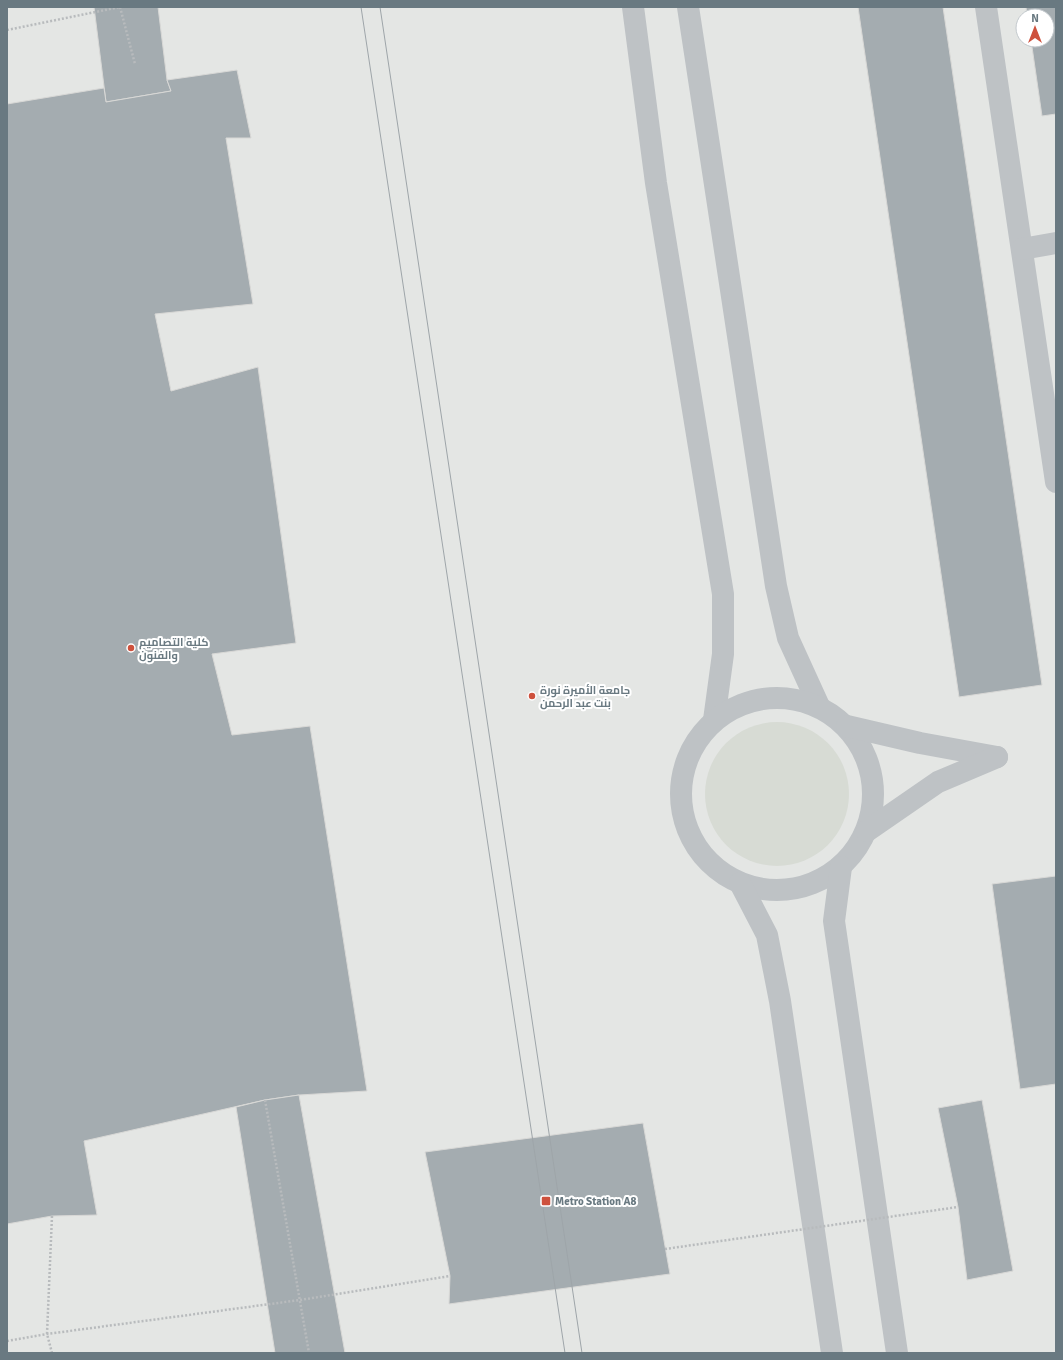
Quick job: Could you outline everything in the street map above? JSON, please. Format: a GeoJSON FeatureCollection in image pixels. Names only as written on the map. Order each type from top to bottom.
{"type":"FeatureCollection","features":[{"type":"Feature","properties":{"kind":"street"},"geometry":{"type":"LineString","coordinates":[[633,7],[656,183],[723,594],[723,654],[714,720]]}},
{"type":"Feature","properties":{"kind":"street"},"geometry":{"type":"LineString","coordinates":[[688,7],[776,586],[788,638],[819,706]]}},
{"type":"Feature","properties":{"kind":"street"},"geometry":{"type":"LineString","coordinates":[[986,7],[1056,482]]}},
{"type":"Feature","properties":{"kind":"street"},"geometry":{"type":"LineString","coordinates":[[1022,249],[1056,243]]}},
{"type":"Feature","properties":{"kind":"street"},"geometry":{"type":"LineString","coordinates":[[764,698],[792,698],[819,706],[834,715],[847,726],[863,749],[872,775],[874,804],[867,831],[856,850],[841,867],[818,881],[793,889],[766,890],[740,883],[716,869],[697,848],[684,823],[680,795],[684,767],[695,741],[714,720],[737,705],[764,698]]}},
{"type":"Feature","properties":{"kind":"street"},"geometry":{"type":"LineString","coordinates":[[847,726],[920,743],[997,757],[938,782],[867,831]]}},
{"type":"Feature","properties":{"kind":"street"},"geometry":{"type":"LineString","coordinates":[[841,867],[834,920],[897,1353]]}},
{"type":"Feature","properties":{"kind":"street"},"geometry":{"type":"LineString","coordinates":[[740,883],[767,935],[780,1000],[832,1353]]}},
{"type":"Feature","properties":{"kind":"path"},"geometry":{"type":"LineString","coordinates":[[7,30],[120,7],[135,64]]}},
{"type":"Feature","properties":{"kind":"path"},"geometry":{"type":"LineString","coordinates":[[266,1100],[309,1353]]}},
{"type":"Feature","properties":{"kind":"path"},"geometry":{"type":"LineString","coordinates":[[665,1250],[958,1207]]}},
{"type":"Feature","properties":{"kind":"path"},"geometry":{"type":"LineString","coordinates":[[52,1216],[47,1334],[52,1353]]}},
{"type":"Feature","properties":{"kind":"path"},"geometry":{"type":"LineString","coordinates":[[7,1341],[47,1334],[300,1300],[450,1276]]}},
{"type":"Feature","properties":{"kind":"shaded area","name":"جامعة الأميرة نورة بنت عبد الرحمن"},"geometry":{"type":"Polygon","coordinates":[[[7,7],[1056,7],[1056,1353],[7,1353],[7,7]]]}},
{"type":"Feature","properties":{"kind":"shaded area"},"geometry":{"type":"Polygon","coordinates":[[[770,722],[784,722],[798,725],[817,734],[833,748],[846,773],[849,794],[848,808],[843,822],[833,840],[823,850],[798,863],[784,866],[770,866],[756,863],[737,854],[721,840],[708,815],[705,801],[705,787],[708,773],[717,754],[731,738],[756,725],[770,722]]]}},
{"type":"Feature","properties":{"kind":"building"},"geometry":{"type":"Polygon","coordinates":[[[94,7],[158,7],[167,80],[171,91],[106,102],[94,7]]]}},
{"type":"Feature","properties":{"kind":"building"},"geometry":{"type":"Polygon","coordinates":[[[858,7],[943,7],[1042,685],[959,697],[858,7]]]}},
{"type":"Feature","properties":{"kind":"building"},"geometry":{"type":"Polygon","coordinates":[[[1056,7],[1056,114],[1042,116],[1032,48],[1055,48],[1055,8],[1026,8],[1056,7]]]}},
{"type":"Feature","properties":{"kind":"building","name":"كلية التصاميم والفنون"},"geometry":{"type":"Polygon","coordinates":[[[237,70],[251,138],[226,138],[253,304],[155,314],[171,391],[258,367],[296,643],[212,654],[232,735],[310,726],[367,1091],[299,1095],[265,1100],[84,1141],[97,1215],[52,1216],[7,1224],[7,104],[104,88],[106,102],[171,91],[167,80],[237,70]]]}},
{"type":"Feature","properties":{"kind":"building"},"geometry":{"type":"Polygon","coordinates":[[[1056,876],[1056,1084],[1020,1089],[992,884],[1056,876]]]}},
{"type":"Feature","properties":{"kind":"building"},"geometry":{"type":"Polygon","coordinates":[[[299,1095],[345,1353],[275,1353],[236,1107],[265,1100],[299,1095]]]}},
{"type":"Feature","properties":{"kind":"building"},"geometry":{"type":"Polygon","coordinates":[[[982,1100],[1013,1271],[967,1280],[958,1207],[938,1108],[982,1100]]]}},
{"type":"Feature","properties":{"kind":"building","name":"Metro Station A8"},"geometry":{"type":"Polygon","coordinates":[[[643,1123],[670,1274],[449,1304],[450,1276],[425,1152],[643,1123]]]}},
{"type":"Feature","properties":{"kind":"tram line"},"geometry":{"type":"LineString","coordinates":[[361,7],[565,1353]]}},
{"type":"Feature","properties":{"kind":"tram line"},"geometry":{"type":"LineString","coordinates":[[380,7],[582,1353]]}},
{"type":"Feature","properties":{"kind":"place","name":"كلية التصاميم والفنون"},"geometry":{"type":"Point","coordinates":[131,648]}},
{"type":"Feature","properties":{"kind":"place","name":"جامعة الأميرة نورة بنت عبد الرحمن"},"geometry":{"type":"Point","coordinates":[532,696]}},
{"type":"Feature","properties":{"kind":"place","name":"Metro Station A8"},"geometry":{"type":"Point","coordinates":[546,1201]}}]}
